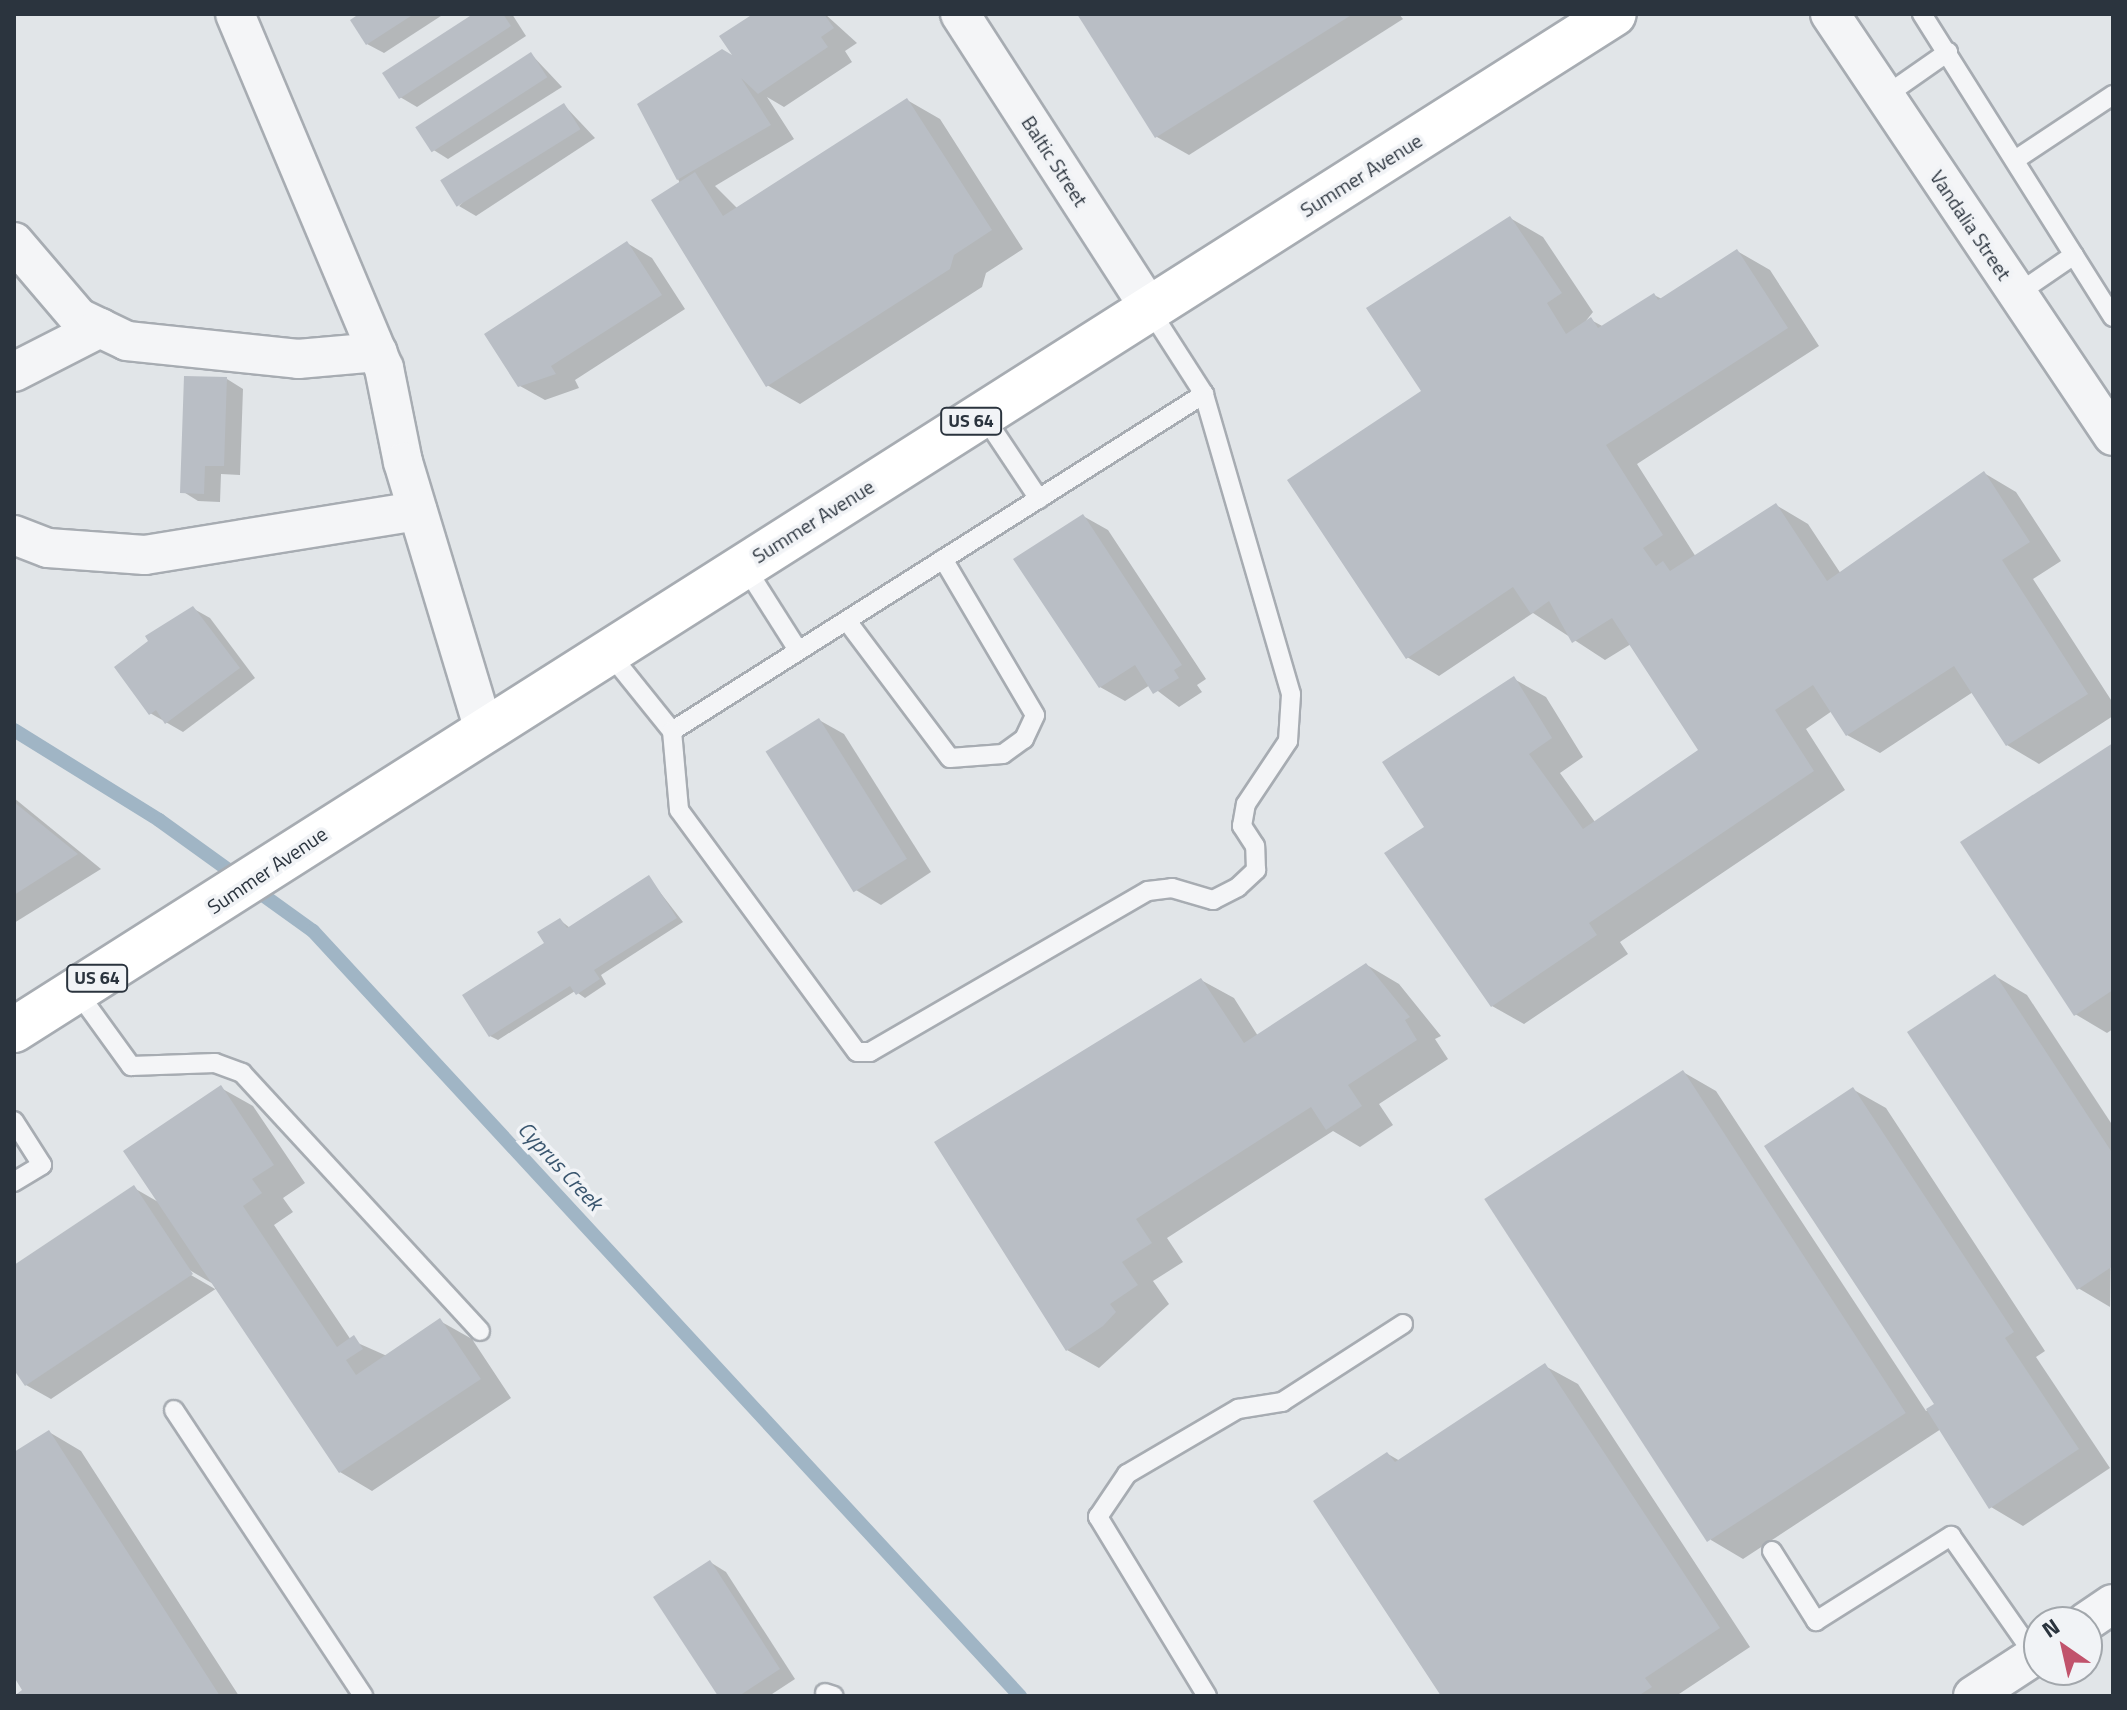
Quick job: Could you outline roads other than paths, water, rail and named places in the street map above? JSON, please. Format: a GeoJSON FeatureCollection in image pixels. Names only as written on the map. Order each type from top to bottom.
{"type":"FeatureCollection","features":[{"type":"Feature","properties":{"kind":"main road","name":"Summer Avenue"},"geometry":{"type":"LineString","coordinates":[[14,1030],[182,928],[329,828],[610,654],[744,565],[1614,14]]}},
{"type":"Feature","properties":{"kind":"street"},"geometry":{"type":"LineString","coordinates":[[235,14],[378,352],[417,511],[485,733]]}},
{"type":"Feature","properties":{"kind":"street","name":"Baltic Street"},"geometry":{"type":"LineString","coordinates":[[960,14],[1150,309]]}},
{"type":"Feature","properties":{"kind":"street","name":"Vandalia Street"},"geometry":{"type":"LineString","coordinates":[[1830,14],[2113,436]]}},
{"type":"Feature","properties":{"kind":"street"},"geometry":{"type":"LineString","coordinates":[[14,242],[79,318],[127,341],[298,359],[378,352]]}},
{"type":"Feature","properties":{"kind":"street"},"geometry":{"type":"LineString","coordinates":[[14,372],[100,328]]}},
{"type":"Feature","properties":{"kind":"street"},"geometry":{"type":"LineString","coordinates":[[14,535],[48,548],[145,555],[417,511]]}},
{"type":"Feature","properties":{"kind":"street"},"geometry":{"type":"LineString","coordinates":[[1973,1696],[2023,1663]]}},
{"type":"Feature","properties":{"kind":"lane"},"geometry":{"type":"LineString","coordinates":[[1922,14],[2113,317]]}},
{"type":"Feature","properties":{"kind":"lane"},"geometry":{"type":"LineString","coordinates":[[1885,96],[1948,52]]}},
{"type":"Feature","properties":{"kind":"lane"},"geometry":{"type":"LineString","coordinates":[[2015,160],[2113,95]]}},
{"type":"Feature","properties":{"kind":"lane"},"geometry":{"type":"LineString","coordinates":[[2017,294],[2074,255]]}},
{"type":"Feature","properties":{"kind":"lane"},"geometry":{"type":"LineString","coordinates":[[610,654],[672,731],[679,810],[857,1052],[870,1052],[1148,891],[1172,888],[1213,900],[1238,887],[1256,870],[1255,846],[1242,826],[1246,804],[1288,741],[1291,694],[1204,394],[1150,309]]}},
{"type":"Feature","properties":{"kind":"lane"},"geometry":{"type":"LineString","coordinates":[[672,731],[1204,394]]}},
{"type":"Feature","properties":{"kind":"lane"},"geometry":{"type":"LineString","coordinates":[[982,414],[1039,499]]}},
{"type":"Feature","properties":{"kind":"lane"},"geometry":{"type":"LineString","coordinates":[[847,621],[950,758],[1003,754],[1024,739],[1035,715],[943,559]]}},
{"type":"Feature","properties":{"kind":"lane"},"geometry":{"type":"LineString","coordinates":[[744,565],[798,650]]}},
{"type":"Feature","properties":{"kind":"lane"},"geometry":{"type":"LineString","coordinates":[[76,990],[131,1066],[215,1063],[242,1073],[480,1331]]}},
{"type":"Feature","properties":{"kind":"lane"},"geometry":{"type":"LineString","coordinates":[[14,1121],[42,1165],[14,1182]]}},
{"type":"Feature","properties":{"kind":"lane"},"geometry":{"type":"LineString","coordinates":[[1207,1696],[1098,1517],[1127,1474],[1238,1409],[1282,1402],[1403,1324]]}},
{"type":"Feature","properties":{"kind":"lane"},"geometry":{"type":"LineString","coordinates":[[174,1410],[363,1696]]}},
{"type":"Feature","properties":{"kind":"lane"},"geometry":{"type":"LineString","coordinates":[[1772,1551],[1816,1621],[1951,1536],[2023,1635]]}},
{"type":"Feature","properties":{"kind":"waterway","name":"Cyprus Creek"},"geometry":{"type":"LineString","coordinates":[[14,730],[159,820],[313,931],[1020,1696]]}}]}
